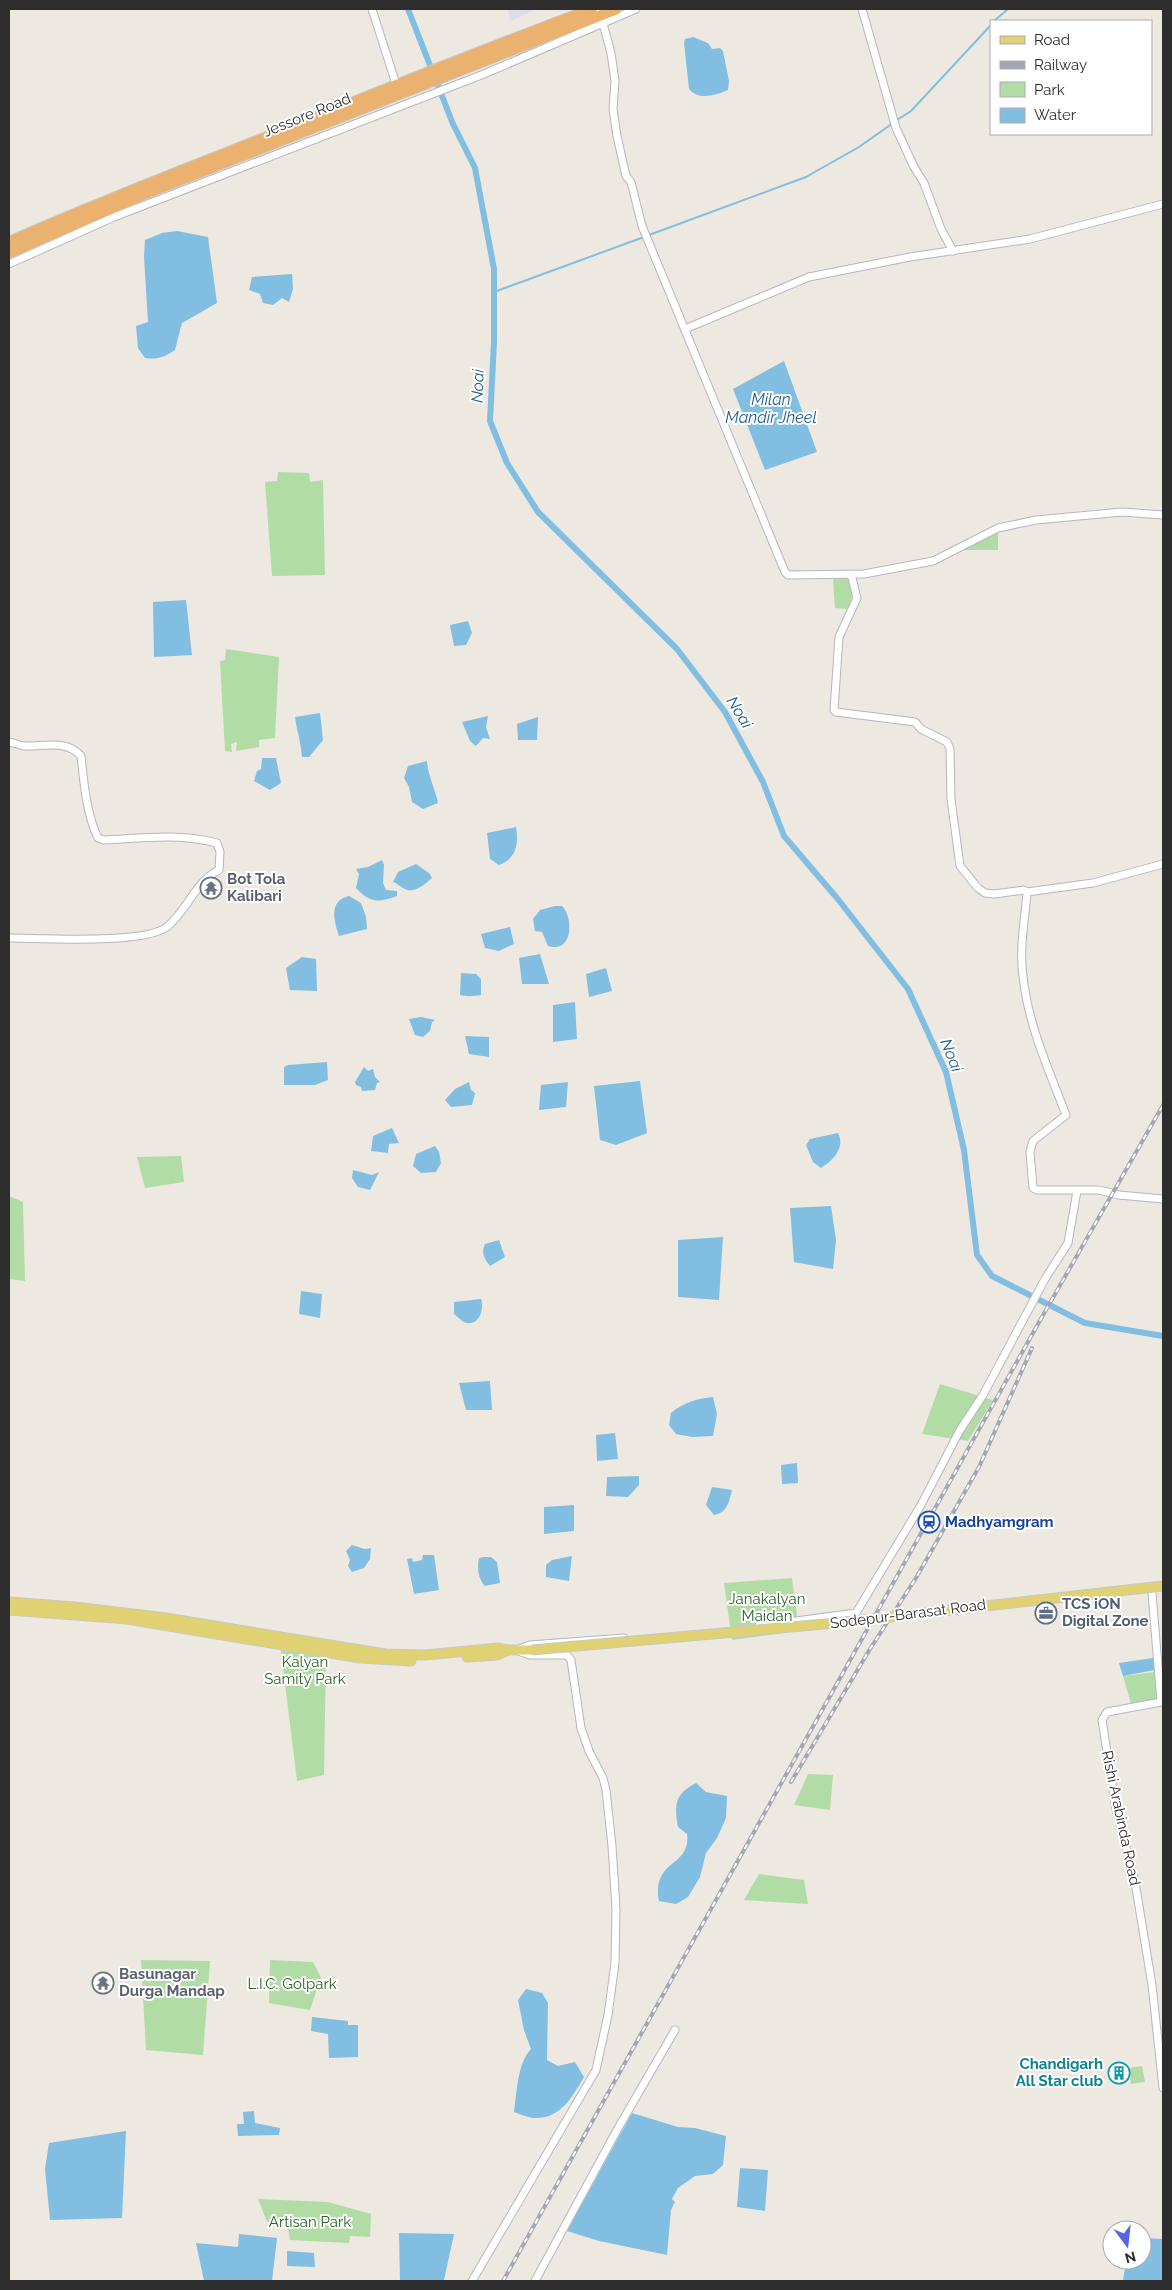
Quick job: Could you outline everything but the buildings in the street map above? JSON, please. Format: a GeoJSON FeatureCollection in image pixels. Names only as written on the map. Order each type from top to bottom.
{"type":"FeatureCollection","features":[{"type":"Feature","properties":{"kind":"highway"},"geometry":{"type":"LineString","coordinates":[[9,242],[112,198],[397,90],[406,79],[447,69],[592,9]]}},
{"type":"Feature","properties":{"kind":"highway","name":"Jessore Road"},"geometry":{"type":"LineString","coordinates":[[9,253],[161,193],[447,69],[617,9]]}},
{"type":"Feature","properties":{"kind":"main road","name":"Sodepur-Barasat Road"},"geometry":{"type":"LineString","coordinates":[[512,1650],[532,1650],[836,1623],[1163,1586]]}},
{"type":"Feature","properties":{"kind":"main road"},"geometry":{"type":"LineString","coordinates":[[9,1602],[75,1607],[166,1618],[385,1654],[425,1656],[499,1648],[512,1650]]}},
{"type":"Feature","properties":{"kind":"main road"},"geometry":{"type":"LineString","coordinates":[[9,1610],[127,1619],[381,1661],[433,1660],[497,1655],[512,1650]]}},
{"type":"Feature","properties":{"kind":"street"},"geometry":{"type":"LineString","coordinates":[[372,9],[397,90],[397,107]]}},
{"type":"Feature","properties":{"kind":"street"},"geometry":{"type":"LineString","coordinates":[[9,264],[114,217],[161,193],[462,82],[601,16],[636,9]]}},
{"type":"Feature","properties":{"kind":"street"},"geometry":{"type":"LineString","coordinates":[[862,9],[896,128],[914,167],[924,183],[941,229],[954,251]]}},
{"type":"Feature","properties":{"kind":"street"},"geometry":{"type":"LineString","coordinates":[[601,16],[615,81],[613,109],[617,136],[626,176],[631,182],[642,226],[785,572],[788,575],[864,574],[933,561],[998,528],[1036,520],[1122,512],[1163,515]]}},
{"type":"Feature","properties":{"kind":"street"},"geometry":{"type":"LineString","coordinates":[[685,329],[809,277],[903,258],[1030,239],[1163,204]]}},
{"type":"Feature","properties":{"kind":"street"},"geometry":{"type":"LineString","coordinates":[[851,574],[857,598],[839,637],[834,710],[836,712],[914,722],[929,734],[947,742],[950,749],[951,799],[960,866],[978,888],[986,893],[995,894],[1024,890],[1027,892],[1094,883],[1163,864]]}},
{"type":"Feature","properties":{"kind":"street"},"geometry":{"type":"LineString","coordinates":[[9,742],[24,746],[61,745],[78,752],[81,756],[86,796],[94,830],[98,838],[104,840],[178,836],[194,837],[217,843],[220,865],[219,870],[207,876],[178,916],[166,928],[160,931],[123,938],[9,938]]}},
{"type":"Feature","properties":{"kind":"street"},"geometry":{"type":"LineString","coordinates":[[1027,892],[1022,936],[1023,976],[1032,1025],[1066,1115],[1033,1141],[1030,1152],[1032,1183],[1036,1190],[1099,1190],[1119,1196],[1163,1199]]}},
{"type":"Feature","properties":{"kind":"street"},"geometry":{"type":"LineString","coordinates":[[512,1650],[530,1645],[744,1628],[856,1613],[920,1504],[960,1430],[983,1395],[1045,1279],[1068,1243],[1077,1191]]}},
{"type":"Feature","properties":{"kind":"street","name":"Rishi Arabinda Road"},"geometry":{"type":"LineString","coordinates":[[1152,1593],[1161,1702],[1107,1712],[1102,1720],[1116,1810],[1135,1882],[1151,1977],[1163,2088]]}},
{"type":"Feature","properties":{"kind":"street"},"geometry":{"type":"LineString","coordinates":[[472,2281],[596,2070],[608,2014],[615,1963],[616,1909],[606,1790],[603,1778],[589,1751],[581,1728],[571,1660],[567,1655],[530,1655],[512,1650]]}},
{"type":"Feature","properties":{"kind":"street"},"geometry":{"type":"LineString","coordinates":[[535,2281],[617,2130],[675,2030]]}},
{"type":"Feature","properties":{"kind":"shaded area"},"geometry":{"type":"Polygon","coordinates":[[[508,9],[537,9],[510,21],[508,9]]]}},
{"type":"Feature","properties":{"kind":"green space"},"geometry":{"type":"Polygon","coordinates":[[[278,472],[309,473],[310,482],[323,480],[325,575],[272,576],[265,482],[277,481],[278,472]]]}},
{"type":"Feature","properties":{"kind":"green space"},"geometry":{"type":"Polygon","coordinates":[[[998,530],[998,550],[963,550],[963,547],[998,530]]]}},
{"type":"Feature","properties":{"kind":"green space"},"geometry":{"type":"Polygon","coordinates":[[[849,578],[853,592],[848,609],[835,608],[833,579],[849,578]]]}},
{"type":"Feature","properties":{"kind":"green space"},"geometry":{"type":"Polygon","coordinates":[[[226,649],[279,657],[275,738],[259,740],[259,747],[236,751],[237,742],[231,744],[232,752],[225,751],[220,661],[225,660],[226,649]]]}},
{"type":"Feature","properties":{"kind":"green space"},"geometry":{"type":"Polygon","coordinates":[[[181,1156],[184,1182],[145,1188],[137,1157],[181,1156]]]}},
{"type":"Feature","properties":{"kind":"green space"},"geometry":{"type":"Polygon","coordinates":[[[9,1196],[23,1202],[25,1281],[9,1279],[9,1196]]]}},
{"type":"Feature","properties":{"kind":"green space"},"geometry":{"type":"Polygon","coordinates":[[[940,1384],[993,1400],[968,1441],[922,1434],[940,1384]]]}},
{"type":"Feature","properties":{"kind":"green space","name":"Janakalyan Maidan"},"geometry":{"type":"Polygon","coordinates":[[[792,1578],[799,1631],[732,1640],[724,1583],[792,1578]]]}},
{"type":"Feature","properties":{"kind":"green space","name":"Kalyan Samity Park"},"geometry":{"type":"Polygon","coordinates":[[[280,1643],[326,1655],[324,1775],[297,1781],[280,1643]]]}},
{"type":"Feature","properties":{"kind":"green space"},"geometry":{"type":"Polygon","coordinates":[[[1155,1672],[1158,1701],[1132,1707],[1123,1676],[1155,1672]]]}},
{"type":"Feature","properties":{"kind":"green space"},"geometry":{"type":"Polygon","coordinates":[[[808,1774],[833,1775],[830,1810],[794,1805],[808,1774]]]}},
{"type":"Feature","properties":{"kind":"green space"},"geometry":{"type":"Polygon","coordinates":[[[759,1874],[804,1880],[808,1904],[744,1900],[759,1874]]]}},
{"type":"Feature","properties":{"kind":"green space"},"geometry":{"type":"Polygon","coordinates":[[[141,1960],[210,1961],[203,2055],[146,2050],[141,1960]]]}},
{"type":"Feature","properties":{"kind":"green space","name":"L.I.C. Golpark"},"geometry":{"type":"Polygon","coordinates":[[[270,1960],[313,1962],[321,1977],[310,2010],[269,2003],[270,1960]]]}},
{"type":"Feature","properties":{"kind":"green space"},"geometry":{"type":"Polygon","coordinates":[[[1142,2066],[1145,2082],[1131,2084],[1129,2068],[1142,2066]]]}},
{"type":"Feature","properties":{"kind":"green space","name":"Artisan Park"},"geometry":{"type":"Polygon","coordinates":[[[258,2199],[328,2202],[371,2214],[370,2237],[350,2236],[349,2243],[290,2240],[287,2222],[267,2222],[258,2199]]]}},
{"type":"Feature","properties":{"kind":"water"},"geometry":{"type":"Polygon","coordinates":[[[693,37],[708,43],[712,49],[720,48],[723,51],[729,81],[728,90],[703,96],[693,93],[689,89],[684,43],[685,39],[693,37]]]}},
{"type":"Feature","properties":{"kind":"water"},"geometry":{"type":"Polygon","coordinates":[[[177,231],[208,237],[217,303],[182,323],[175,350],[154,359],[145,358],[138,348],[136,326],[148,322],[144,257],[145,240],[162,233],[177,231]]]}},
{"type":"Feature","properties":{"kind":"water"},"geometry":{"type":"Polygon","coordinates":[[[292,274],[293,289],[289,302],[282,298],[273,305],[263,303],[260,294],[249,290],[252,277],[292,274]]]}},
{"type":"Feature","properties":{"kind":"water","name":"Milan Mandir Jheel"},"geometry":{"type":"Polygon","coordinates":[[[784,361],[817,452],[765,470],[733,389],[784,361]]]}},
{"type":"Feature","properties":{"kind":"water"},"geometry":{"type":"Polygon","coordinates":[[[186,600],[192,655],[154,657],[153,602],[186,600]]]}},
{"type":"Feature","properties":{"kind":"water"},"geometry":{"type":"Polygon","coordinates":[[[468,621],[472,633],[466,645],[454,646],[450,625],[468,621]]]}},
{"type":"Feature","properties":{"kind":"water"},"geometry":{"type":"Polygon","coordinates":[[[320,713],[323,740],[309,757],[302,757],[295,717],[320,713]]]}},
{"type":"Feature","properties":{"kind":"water"},"geometry":{"type":"Polygon","coordinates":[[[488,716],[486,727],[490,739],[483,738],[476,746],[470,741],[462,722],[488,716]]]}},
{"type":"Feature","properties":{"kind":"water"},"geometry":{"type":"Polygon","coordinates":[[[538,717],[537,740],[518,740],[517,724],[538,717]]]}},
{"type":"Feature","properties":{"kind":"water"},"geometry":{"type":"Polygon","coordinates":[[[262,758],[276,758],[281,783],[270,790],[254,781],[257,771],[261,769],[262,758]]]}},
{"type":"Feature","properties":{"kind":"water"},"geometry":{"type":"Polygon","coordinates":[[[427,761],[438,803],[423,809],[412,802],[409,787],[404,778],[408,766],[427,761]]]}},
{"type":"Feature","properties":{"kind":"water"},"geometry":{"type":"Polygon","coordinates":[[[516,827],[517,839],[513,855],[499,865],[490,859],[487,833],[516,827]]]}},
{"type":"Feature","properties":{"kind":"water"},"geometry":{"type":"Polygon","coordinates":[[[382,860],[384,865],[383,883],[386,890],[397,891],[397,896],[385,900],[370,899],[356,888],[359,874],[356,869],[368,867],[382,860]]]}},
{"type":"Feature","properties":{"kind":"water"},"geometry":{"type":"Polygon","coordinates":[[[416,864],[429,873],[432,878],[426,884],[414,890],[407,890],[393,882],[398,872],[416,864]]]}},
{"type":"Feature","properties":{"kind":"water"},"geometry":{"type":"Polygon","coordinates":[[[349,896],[361,903],[366,917],[367,929],[339,936],[334,918],[335,907],[338,902],[349,896]]]}},
{"type":"Feature","properties":{"kind":"water"},"geometry":{"type":"Polygon","coordinates":[[[562,906],[566,911],[569,926],[567,940],[562,945],[556,947],[548,946],[542,932],[535,931],[533,919],[540,910],[562,906]]]}},
{"type":"Feature","properties":{"kind":"water"},"geometry":{"type":"Polygon","coordinates":[[[510,927],[514,944],[499,951],[485,948],[481,934],[510,927]]]}},
{"type":"Feature","properties":{"kind":"water"},"geometry":{"type":"Polygon","coordinates":[[[540,954],[549,984],[522,984],[519,958],[540,954]]]}},
{"type":"Feature","properties":{"kind":"water"},"geometry":{"type":"Polygon","coordinates":[[[302,957],[316,959],[317,991],[290,990],[286,968],[302,957]]]}},
{"type":"Feature","properties":{"kind":"water"},"geometry":{"type":"Polygon","coordinates":[[[606,968],[612,991],[589,997],[586,974],[606,968]]]}},
{"type":"Feature","properties":{"kind":"water"},"geometry":{"type":"Polygon","coordinates":[[[461,973],[476,974],[481,979],[481,995],[460,995],[461,973]]]}},
{"type":"Feature","properties":{"kind":"water"},"geometry":{"type":"Polygon","coordinates":[[[575,1002],[577,1039],[553,1042],[553,1005],[575,1002]]]}},
{"type":"Feature","properties":{"kind":"water"},"geometry":{"type":"Polygon","coordinates":[[[421,1017],[435,1020],[432,1022],[430,1031],[423,1037],[415,1035],[409,1019],[421,1017]]]}},
{"type":"Feature","properties":{"kind":"water"},"geometry":{"type":"Polygon","coordinates":[[[465,1036],[489,1037],[489,1057],[469,1054],[465,1036]]]}},
{"type":"Feature","properties":{"kind":"water"},"geometry":{"type":"Polygon","coordinates":[[[327,1062],[328,1080],[315,1085],[284,1085],[284,1067],[288,1065],[327,1062]]]}},
{"type":"Feature","properties":{"kind":"water"},"geometry":{"type":"Polygon","coordinates":[[[364,1067],[368,1071],[373,1069],[375,1077],[380,1082],[377,1083],[375,1090],[362,1091],[361,1087],[356,1085],[355,1082],[364,1067]]]}},
{"type":"Feature","properties":{"kind":"water"},"geometry":{"type":"Polygon","coordinates":[[[640,1081],[647,1133],[616,1145],[600,1140],[594,1086],[640,1081]]]}},
{"type":"Feature","properties":{"kind":"water"},"geometry":{"type":"Polygon","coordinates":[[[469,1082],[471,1090],[475,1093],[472,1105],[451,1107],[445,1100],[455,1089],[469,1082]]]}},
{"type":"Feature","properties":{"kind":"water"},"geometry":{"type":"Polygon","coordinates":[[[568,1082],[566,1107],[539,1110],[541,1085],[568,1082]]]}},
{"type":"Feature","properties":{"kind":"water"},"geometry":{"type":"Polygon","coordinates":[[[392,1128],[399,1143],[389,1144],[388,1153],[371,1151],[373,1136],[392,1128]]]}},
{"type":"Feature","properties":{"kind":"water"},"geometry":{"type":"Polygon","coordinates":[[[838,1133],[840,1144],[837,1154],[821,1168],[813,1162],[806,1145],[810,1139],[838,1133]]]}},
{"type":"Feature","properties":{"kind":"water"},"geometry":{"type":"Polygon","coordinates":[[[435,1146],[439,1152],[441,1163],[436,1172],[421,1173],[413,1166],[416,1154],[435,1146]]]}},
{"type":"Feature","properties":{"kind":"water"},"geometry":{"type":"Polygon","coordinates":[[[353,1170],[372,1175],[379,1172],[370,1190],[358,1187],[352,1178],[353,1170]]]}},
{"type":"Feature","properties":{"kind":"water"},"geometry":{"type":"Polygon","coordinates":[[[831,1206],[836,1240],[833,1269],[794,1262],[790,1208],[831,1206]]]}},
{"type":"Feature","properties":{"kind":"water"},"geometry":{"type":"Polygon","coordinates":[[[723,1237],[719,1300],[678,1297],[678,1240],[723,1237]]]}},
{"type":"Feature","properties":{"kind":"water"},"geometry":{"type":"Polygon","coordinates":[[[499,1240],[505,1257],[490,1266],[484,1255],[485,1244],[499,1240]]]}},
{"type":"Feature","properties":{"kind":"water"},"geometry":{"type":"Polygon","coordinates":[[[301,1291],[322,1294],[320,1318],[299,1314],[301,1291]]]}},
{"type":"Feature","properties":{"kind":"water"},"geometry":{"type":"Polygon","coordinates":[[[481,1299],[482,1308],[477,1320],[469,1323],[464,1322],[454,1314],[454,1302],[481,1299]]]}},
{"type":"Feature","properties":{"kind":"water"},"geometry":{"type":"Polygon","coordinates":[[[490,1381],[492,1410],[466,1410],[459,1383],[490,1381]]]}},
{"type":"Feature","properties":{"kind":"water"},"geometry":{"type":"Polygon","coordinates":[[[713,1397],[717,1414],[713,1436],[692,1437],[676,1434],[669,1425],[671,1413],[690,1402],[713,1397]]]}},
{"type":"Feature","properties":{"kind":"water"},"geometry":{"type":"Polygon","coordinates":[[[615,1433],[618,1459],[597,1461],[596,1435],[615,1433]]]}},
{"type":"Feature","properties":{"kind":"water"},"geometry":{"type":"Polygon","coordinates":[[[797,1463],[798,1483],[782,1484],[781,1465],[797,1463]]]}},
{"type":"Feature","properties":{"kind":"water"},"geometry":{"type":"Polygon","coordinates":[[[639,1476],[639,1485],[628,1497],[606,1496],[607,1477],[639,1476]]]}},
{"type":"Feature","properties":{"kind":"water"},"geometry":{"type":"Polygon","coordinates":[[[712,1487],[732,1490],[725,1509],[714,1515],[706,1505],[712,1487]]]}},
{"type":"Feature","properties":{"kind":"water"},"geometry":{"type":"Polygon","coordinates":[[[574,1505],[574,1531],[544,1534],[544,1507],[574,1505]]]}},
{"type":"Feature","properties":{"kind":"water"},"geometry":{"type":"Polygon","coordinates":[[[352,1545],[365,1549],[371,1548],[370,1559],[364,1568],[352,1572],[348,1566],[350,1560],[346,1551],[352,1545]]]}},
{"type":"Feature","properties":{"kind":"water"},"geometry":{"type":"Polygon","coordinates":[[[423,1555],[434,1555],[439,1590],[414,1594],[407,1559],[412,1558],[413,1562],[422,1560],[423,1555]]]}},
{"type":"Feature","properties":{"kind":"water"},"geometry":{"type":"Polygon","coordinates":[[[572,1556],[569,1581],[546,1577],[546,1565],[552,1560],[572,1556]]]}},
{"type":"Feature","properties":{"kind":"water"},"geometry":{"type":"Polygon","coordinates":[[[491,1557],[497,1562],[500,1583],[485,1586],[479,1577],[479,1558],[491,1557]]]}},
{"type":"Feature","properties":{"kind":"water"},"geometry":{"type":"Polygon","coordinates":[[[1153,1658],[1155,1670],[1123,1676],[1119,1663],[1153,1658]]]}},
{"type":"Feature","properties":{"kind":"water"},"geometry":{"type":"Polygon","coordinates":[[[696,1783],[706,1792],[727,1796],[726,1818],[717,1838],[706,1853],[700,1877],[688,1897],[676,1904],[659,1901],[658,1887],[661,1877],[683,1853],[687,1845],[687,1834],[678,1827],[676,1806],[684,1791],[696,1783]]]}},
{"type":"Feature","properties":{"kind":"water"},"geometry":{"type":"Polygon","coordinates":[[[526,1989],[542,1993],[548,2003],[547,2060],[558,2066],[575,2062],[584,2077],[570,2099],[558,2111],[542,2118],[533,2118],[514,2112],[520,2070],[526,2055],[531,2049],[524,2030],[518,2000],[526,1989]]]}},
{"type":"Feature","properties":{"kind":"water"},"geometry":{"type":"Polygon","coordinates":[[[312,2017],[348,2021],[348,2025],[358,2025],[358,2057],[329,2058],[328,2034],[311,2031],[312,2017]]]}},
{"type":"Feature","properties":{"kind":"water"},"geometry":{"type":"Polygon","coordinates":[[[254,2111],[255,2123],[280,2128],[279,2135],[238,2136],[237,2124],[244,2124],[243,2112],[254,2111]]]}},
{"type":"Feature","properties":{"kind":"water"},"geometry":{"type":"Polygon","coordinates":[[[632,2113],[678,2127],[695,2128],[726,2136],[723,2165],[713,2174],[695,2176],[678,2188],[672,2199],[675,2202],[671,2210],[667,2255],[599,2241],[567,2231],[632,2113]]]}},
{"type":"Feature","properties":{"kind":"water"},"geometry":{"type":"Polygon","coordinates":[[[126,2131],[122,2218],[50,2220],[45,2169],[49,2143],[126,2131]]]}},
{"type":"Feature","properties":{"kind":"water"},"geometry":{"type":"Polygon","coordinates":[[[740,2168],[768,2170],[765,2211],[737,2207],[740,2168]]]}},
{"type":"Feature","properties":{"kind":"water"},"geometry":{"type":"Polygon","coordinates":[[[399,2233],[454,2234],[444,2280],[400,2281],[399,2233]]]}},
{"type":"Feature","properties":{"kind":"water"},"geometry":{"type":"Polygon","coordinates":[[[239,2234],[277,2238],[272,2281],[204,2281],[196,2243],[238,2247],[239,2234]]]}},
{"type":"Feature","properties":{"kind":"water"},"geometry":{"type":"Polygon","coordinates":[[[1152,2238],[1163,2239],[1163,2281],[1123,2281],[1125,2270],[1152,2270],[1152,2238]]]}},
{"type":"Feature","properties":{"kind":"water"},"geometry":{"type":"Polygon","coordinates":[[[287,2251],[314,2253],[315,2267],[287,2266],[287,2251]]]}},
{"type":"Feature","properties":{"kind":"waterway","name":"Noai"},"geometry":{"type":"LineString","coordinates":[[408,9],[453,124],[475,168],[494,269],[494,342],[490,421],[507,463],[538,512],[677,649],[725,712],[763,782],[784,836],[837,898],[908,989],[946,1072],[964,1150],[977,1255],[992,1276],[1085,1323],[1163,1336]]}},
{"type":"Feature","properties":{"kind":"waterway"},"geometry":{"type":"LineString","coordinates":[[995,20],[1008,9]]}},
{"type":"Feature","properties":{"kind":"waterway"},"geometry":{"type":"LineString","coordinates":[[897,120],[911,111],[990,26]]}},
{"type":"Feature","properties":{"kind":"waterway"},"geometry":{"type":"LineString","coordinates":[[649,235],[806,177],[859,147],[893,123]]}},
{"type":"Feature","properties":{"kind":"waterway"},"geometry":{"type":"LineString","coordinates":[[494,292],[644,237]]}},
{"type":"Feature","properties":{"kind":"railway"},"geometry":{"type":"LineString","coordinates":[[503,2281],[1038,1324],[1163,1105]]}},
{"type":"Feature","properties":{"kind":"railway"},"geometry":{"type":"LineString","coordinates":[[791,1782],[870,1649],[916,1578],[979,1467],[1032,1348]]}},
{"type":"Feature","properties":{"kind":"place","name":"Bot Tola Kalibari"},"geometry":{"type":"Point","coordinates":[211,888]}},
{"type":"Feature","properties":{"kind":"place","name":"Madhyamgram"},"geometry":{"type":"Point","coordinates":[929,1522]}},
{"type":"Feature","properties":{"kind":"place","name":"TCS iON Digital Zone"},"geometry":{"type":"Point","coordinates":[1046,1613]}},
{"type":"Feature","properties":{"kind":"place","name":"Basunagar Durga Mandap"},"geometry":{"type":"Point","coordinates":[103,1983]}},
{"type":"Feature","properties":{"kind":"place","name":"Chandigarh All Star club"},"geometry":{"type":"Point","coordinates":[1119,2073]}}]}
